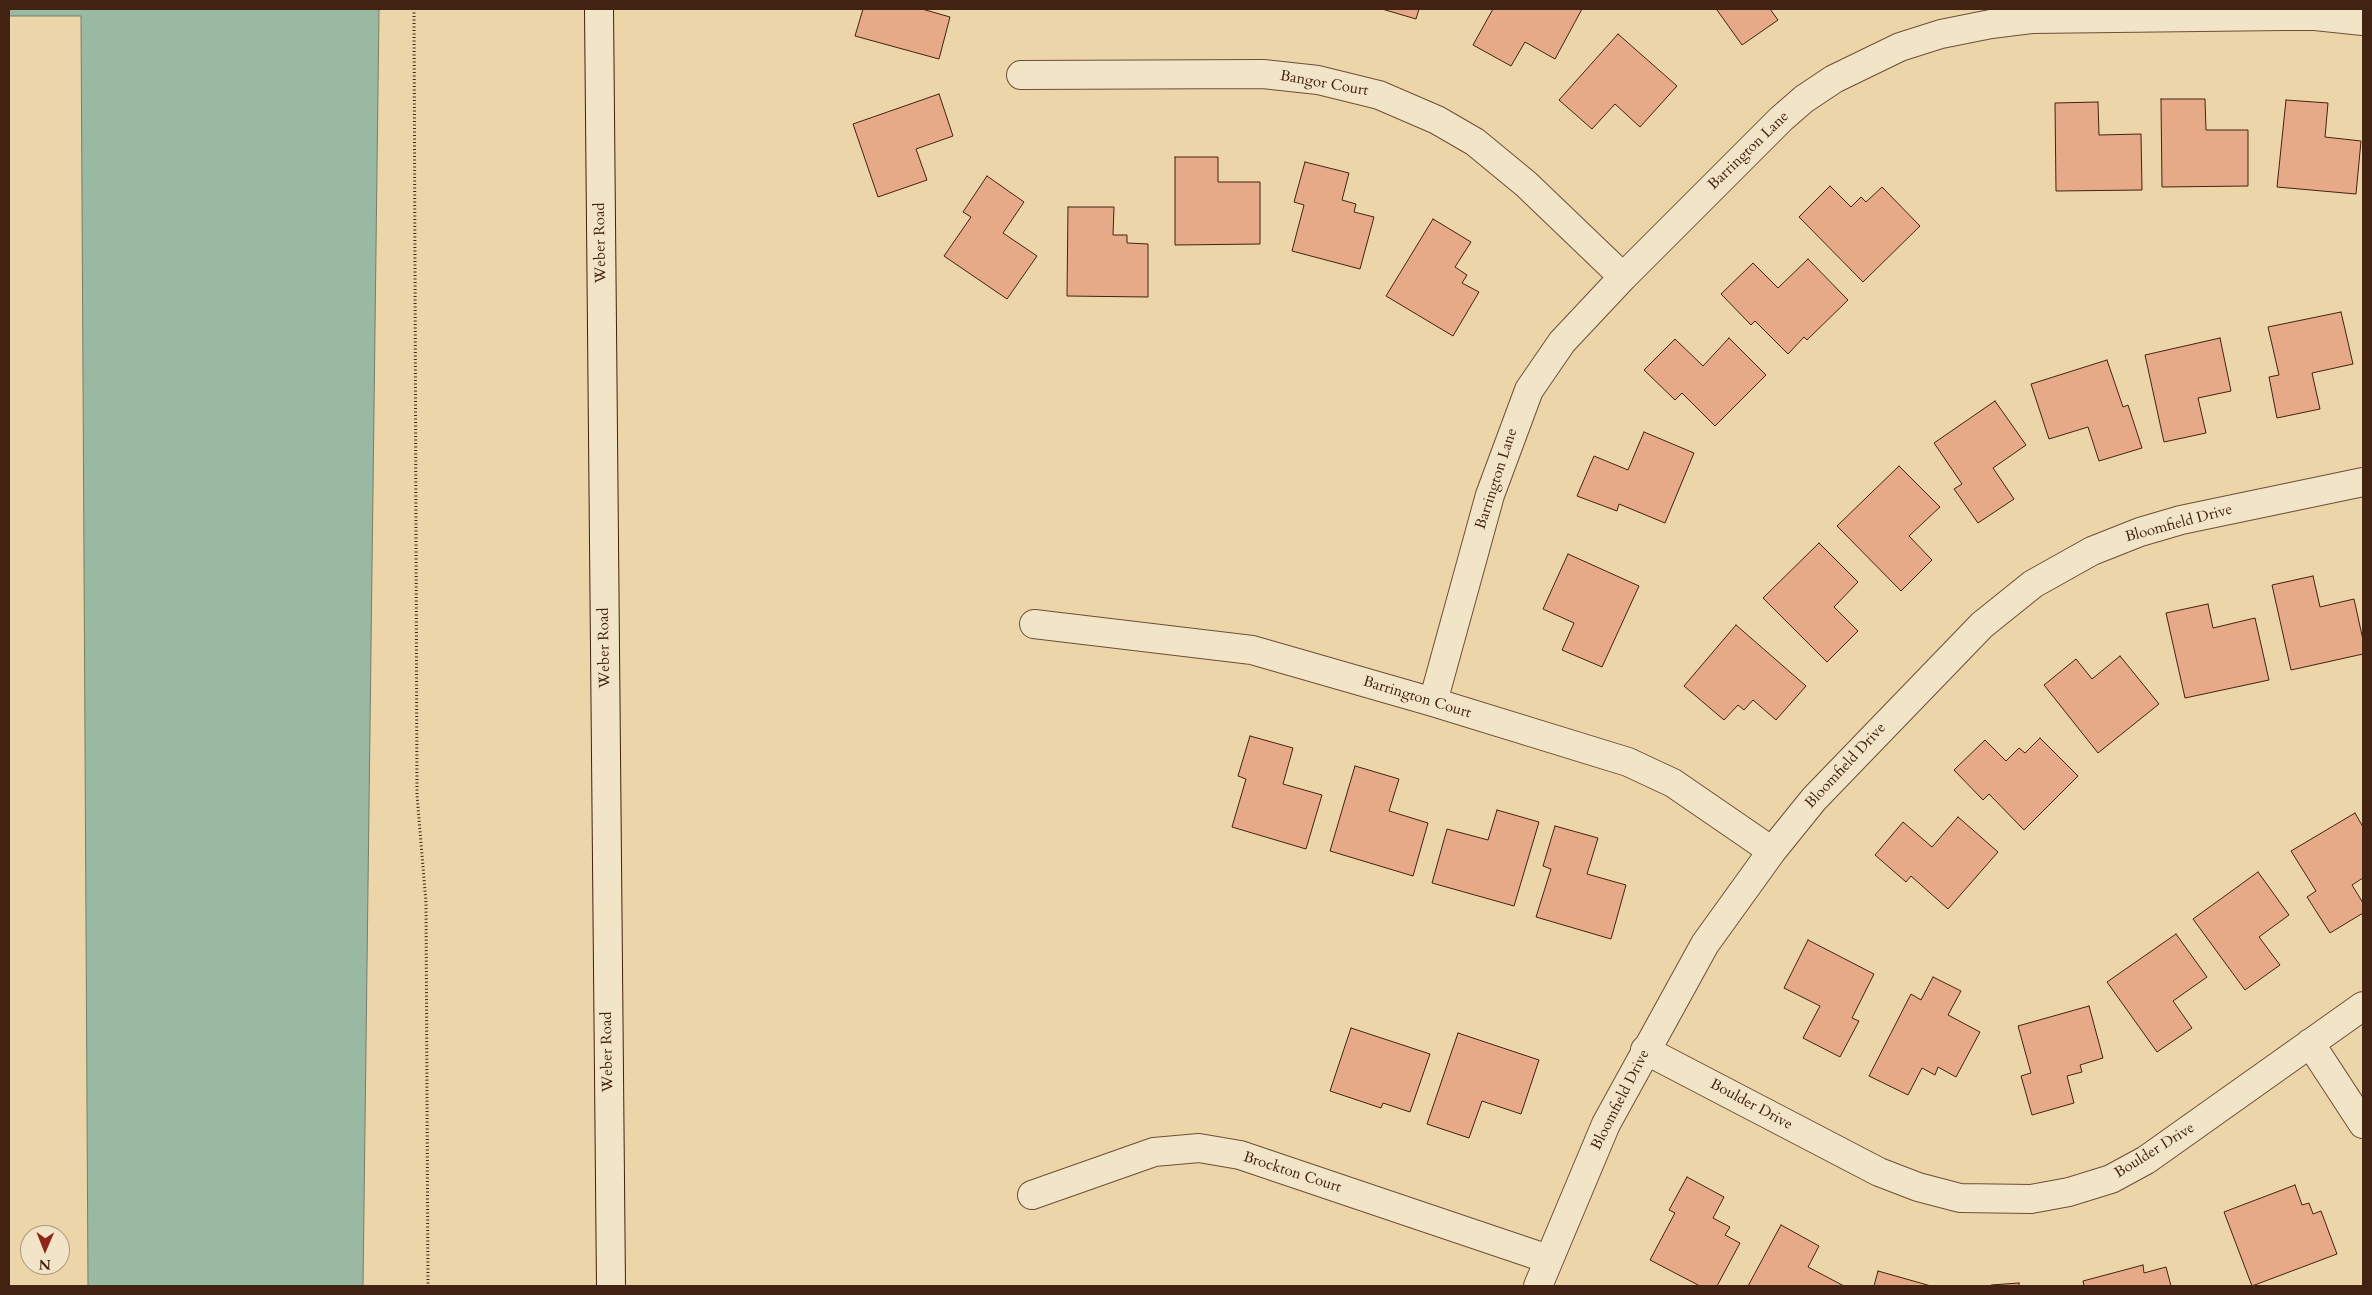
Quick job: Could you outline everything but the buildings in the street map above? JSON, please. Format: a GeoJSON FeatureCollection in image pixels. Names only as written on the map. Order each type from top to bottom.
{"type":"FeatureCollection","features":[{"type":"Feature","properties":{"kind":"street","name":"Weber Road"},"geometry":{"type":"LineString","coordinates":[[599,9],[611,1286]]}},
{"type":"Feature","properties":{"kind":"street","name":"Barrington Lane"},"geometry":{"type":"LineString","coordinates":[[1433,702],[1490,495],[1529,390],[1562,342],[1623,277],[1804,99],[1834,79],[1900,47],[1941,34],[2031,19],[2314,16],[2363,22]]}},
{"type":"Feature","properties":{"kind":"street","name":"Bangor Court"},"geometry":{"type":"LineString","coordinates":[[1021,75],[1263,74],[1327,82],[1379,95],[1437,120],[1475,142],[1526,184],[1623,277]]}},
{"type":"Feature","properties":{"kind":"street","name":"Bloomfield Drive"},"geometry":{"type":"LineString","coordinates":[[1542,1277],[1606,1124],[1705,944],[1772,851],[1814,799],[1982,625],[2033,584],[2092,551],[2140,532],[2181,520],[2363,482]]}},
{"type":"Feature","properties":{"kind":"street","name":"Barrington Court"},"geometry":{"type":"LineString","coordinates":[[1034,624],[1252,650],[1433,702],[1628,762],[1673,783],[1772,851]]}},
{"type":"Feature","properties":{"kind":"street","name":"Boulder Drive"},"geometry":{"type":"LineString","coordinates":[[1645,1050],[1879,1172],[1918,1187],[1960,1198],[2031,1199],[2069,1192],[2111,1179],[2154,1155],[2363,1006]]}},
{"type":"Feature","properties":{"kind":"street"},"geometry":{"type":"LineString","coordinates":[[2310,1043],[2363,1124]]}},
{"type":"Feature","properties":{"kind":"street","name":"Brockton Court"},"geometry":{"type":"LineString","coordinates":[[1032,1195],[1154,1152],[1199,1148],[1240,1155],[1542,1277]]}},
{"type":"Feature","properties":{"kind":"path"},"geometry":{"type":"LineString","coordinates":[[414,9],[417,785],[426,903],[428,1286]]}},
{"type":"Feature","properties":{"kind":"shaded area"},"geometry":{"type":"Polygon","coordinates":[[[9,9],[379,9],[363,1286],[88,1286],[81,16],[9,16],[9,9]]]}}]}
